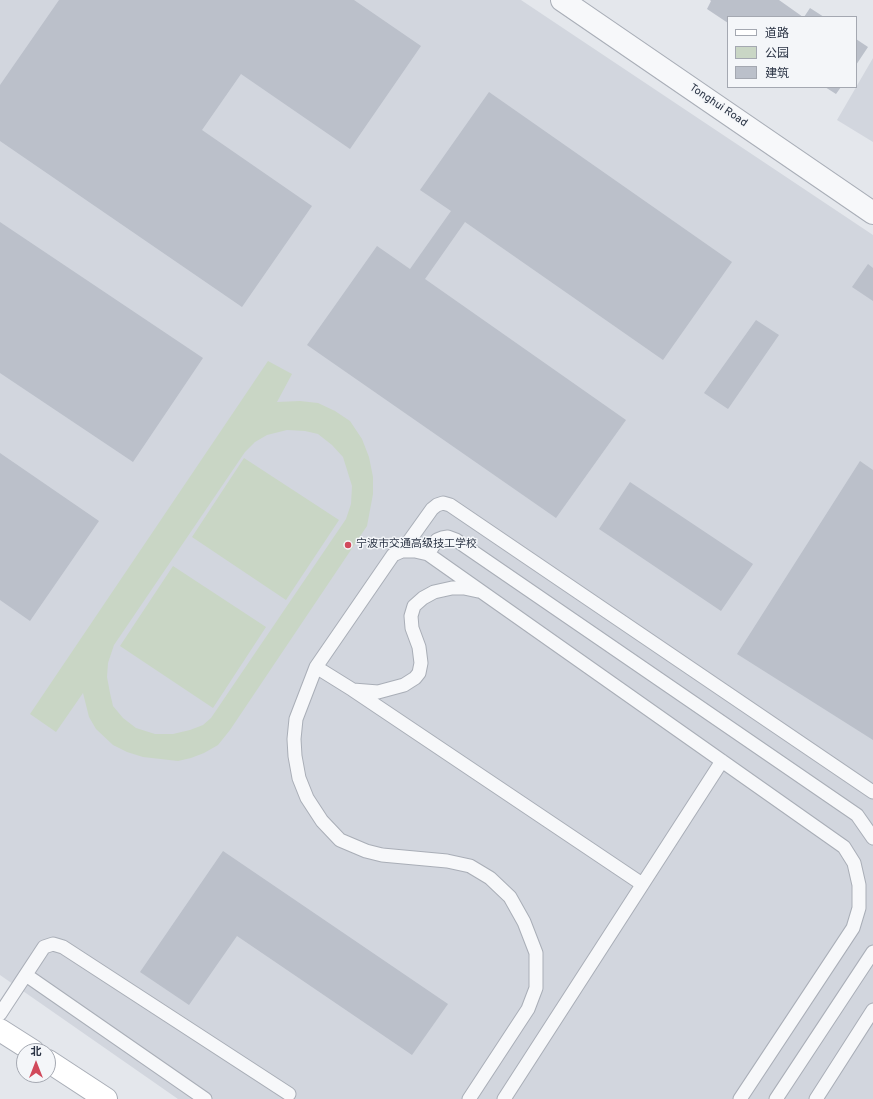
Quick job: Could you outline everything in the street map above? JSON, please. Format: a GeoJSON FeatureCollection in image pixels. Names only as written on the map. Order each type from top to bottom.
{"type":"FeatureCollection","features":[{"type":"Feature","properties":{"kind":"main road"},"geometry":{"type":"LineString","coordinates":[[0,1030],[20,1043]]}},
{"type":"Feature","properties":{"kind":"main road"},"geometry":{"type":"LineString","coordinates":[[56,1066],[106,1099]]}},
{"type":"Feature","properties":{"kind":"street","name":"Tonghui Road"},"geometry":{"type":"LineString","coordinates":[[562,0],[873,213]]}},
{"type":"Feature","properties":{"kind":"lane"},"geometry":{"type":"LineString","coordinates":[[402,551],[432,509],[443,503],[450,505],[873,792]]}},
{"type":"Feature","properties":{"kind":"lane"},"geometry":{"type":"LineString","coordinates":[[428,554],[437,540],[448,537],[456,540],[857,815],[873,838]]}},
{"type":"Feature","properties":{"kind":"lane"},"geometry":{"type":"LineString","coordinates":[[469,1099],[528,1009],[536,988],[536,953],[524,922],[510,897],[490,878],[470,866],[447,861],[382,855],[366,851],[340,840],[322,821],[307,798],[299,778],[295,756],[294,739],[296,719],[316,667],[393,555],[402,551],[415,551],[428,554],[844,847],[854,863],[859,885],[859,908],[853,928],[740,1099]]}},
{"type":"Feature","properties":{"kind":"lane"},"geometry":{"type":"LineString","coordinates":[[353,690],[378,692],[404,685],[415,678],[419,673],[421,655],[412,628],[411,616],[414,606],[423,598],[434,592],[452,588],[464,588],[482,592]]}},
{"type":"Feature","properties":{"kind":"lane"},"geometry":{"type":"LineString","coordinates":[[316,667],[353,690],[642,884]]}},
{"type":"Feature","properties":{"kind":"lane"},"geometry":{"type":"LineString","coordinates":[[504,1099],[722,761]]}},
{"type":"Feature","properties":{"kind":"lane"},"geometry":{"type":"LineString","coordinates":[[0,1014],[44,947],[53,944],[63,947],[289,1094]]}},
{"type":"Feature","properties":{"kind":"lane"},"geometry":{"type":"LineString","coordinates":[[776,1099],[873,952]]}},
{"type":"Feature","properties":{"kind":"lane"},"geometry":{"type":"LineString","coordinates":[[26,975],[205,1099]]}},
{"type":"Feature","properties":{"kind":"lane"},"geometry":{"type":"LineString","coordinates":[[816,1099],[873,1010]]}},
{"type":"Feature","properties":{"kind":"shaded area"},"geometry":{"type":"Polygon","coordinates":[[[0,0],[521,0],[873,235],[873,1099],[178,1099],[0,975],[0,0]]]}},
{"type":"Feature","properties":{"kind":"shaded area"},"geometry":{"type":"Polygon","coordinates":[[[873,58],[873,142],[837,120],[856,88],[857,88],[873,58]]]}},
{"type":"Feature","properties":{"kind":"green space"},"geometry":{"type":"Polygon","coordinates":[[[268,361],[292,374],[277,402],[300,401],[318,403],[335,411],[350,421],[362,439],[369,457],[373,477],[373,494],[367,526],[230,730],[218,745],[204,753],[178,761],[143,757],[127,752],[113,745],[96,729],[89,717],[83,693],[56,732],[30,714],[268,361]],[[287,430],[267,435],[255,442],[245,452],[114,645],[108,663],[107,677],[113,706],[123,718],[136,728],[155,734],[173,734],[203,725],[211,718],[346,519],[351,504],[352,486],[343,457],[332,445],[318,434],[305,431],[287,430]]]}},
{"type":"Feature","properties":{"kind":"green space"},"geometry":{"type":"Polygon","coordinates":[[[244,458],[339,520],[286,600],[192,537],[244,458]]]}},
{"type":"Feature","properties":{"kind":"green space"},"geometry":{"type":"Polygon","coordinates":[[[173,566],[266,627],[213,708],[120,646],[173,566]]]}},
{"type":"Feature","properties":{"kind":"building"},"geometry":{"type":"Polygon","coordinates":[[[59,0],[354,0],[421,46],[350,149],[241,74],[202,130],[312,206],[242,307],[0,141],[0,85],[59,0]]]}},
{"type":"Feature","properties":{"kind":"building"},"geometry":{"type":"Polygon","coordinates":[[[710,0],[779,0],[802,16],[727,16],[727,22],[707,9],[711,1],[710,0]]]}},
{"type":"Feature","properties":{"kind":"building"},"geometry":{"type":"Polygon","coordinates":[[[810,8],[822,16],[805,16],[810,8]]]}},
{"type":"Feature","properties":{"kind":"building"},"geometry":{"type":"Polygon","coordinates":[[[857,40],[868,47],[857,64],[857,40]]]}},
{"type":"Feature","properties":{"kind":"building"},"geometry":{"type":"Polygon","coordinates":[[[827,88],[840,88],[836,94],[827,88]]]}},
{"type":"Feature","properties":{"kind":"building"},"geometry":{"type":"Polygon","coordinates":[[[489,92],[732,262],[663,360],[465,222],[425,279],[626,420],[556,518],[307,345],[377,246],[410,269],[451,211],[420,190],[489,92]]]}},
{"type":"Feature","properties":{"kind":"building"},"geometry":{"type":"Polygon","coordinates":[[[0,222],[203,358],[133,462],[0,373],[0,222]]]}},
{"type":"Feature","properties":{"kind":"building"},"geometry":{"type":"Polygon","coordinates":[[[868,264],[873,268],[873,301],[852,287],[868,264]]]}},
{"type":"Feature","properties":{"kind":"building"},"geometry":{"type":"Polygon","coordinates":[[[756,320],[779,335],[728,409],[704,393],[756,320]]]}},
{"type":"Feature","properties":{"kind":"building"},"geometry":{"type":"Polygon","coordinates":[[[0,453],[99,521],[30,621],[0,600],[0,453]]]}},
{"type":"Feature","properties":{"kind":"building"},"geometry":{"type":"Polygon","coordinates":[[[860,461],[873,470],[873,740],[737,654],[860,461]]]}},
{"type":"Feature","properties":{"kind":"building"},"geometry":{"type":"Polygon","coordinates":[[[630,482],[753,564],[721,611],[599,529],[630,482]]]}},
{"type":"Feature","properties":{"kind":"building"},"geometry":{"type":"Polygon","coordinates":[[[223,851],[448,1004],[412,1055],[237,936],[189,1005],[140,972],[223,851]]]}},
{"type":"Feature","properties":{"kind":"place","name":"宁波市交通高级技工学校"},"geometry":{"type":"Point","coordinates":[348,545]}}]}
